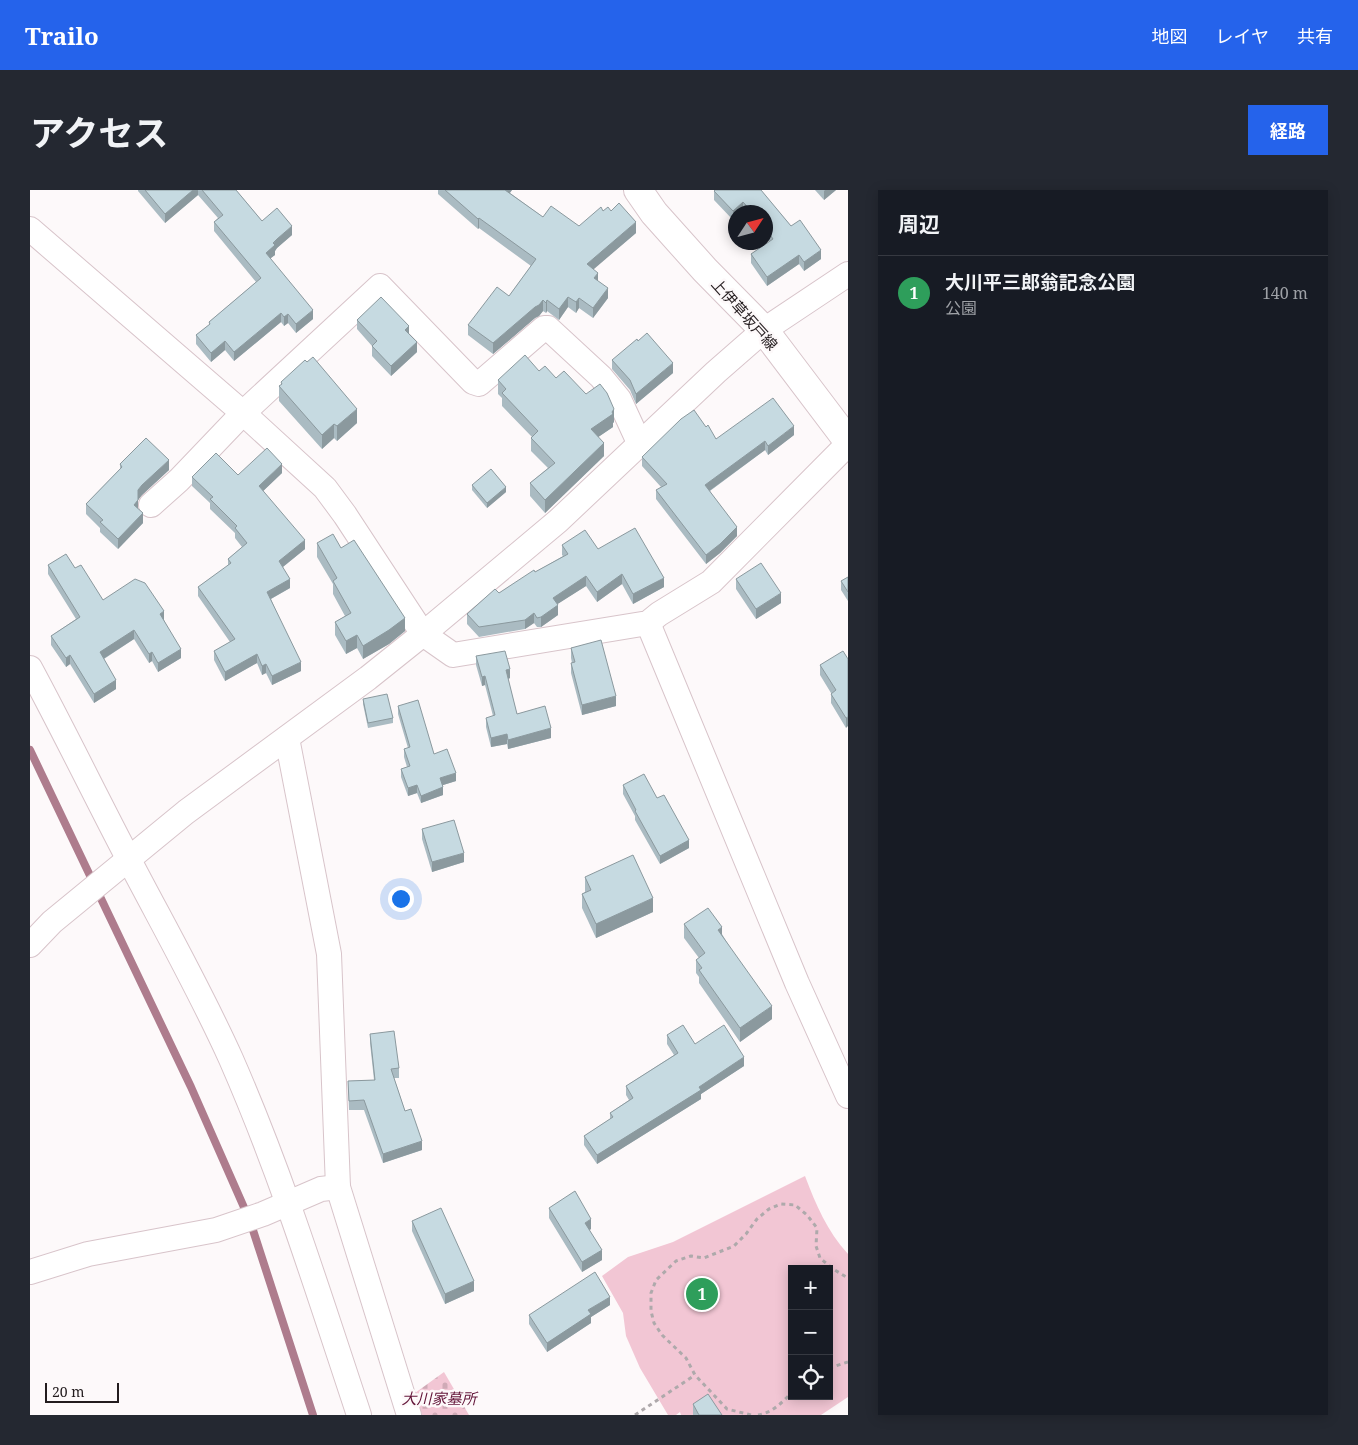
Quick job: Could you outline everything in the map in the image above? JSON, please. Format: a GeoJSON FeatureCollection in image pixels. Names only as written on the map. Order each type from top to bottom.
{"type":"FeatureCollection","features":[{"type":"Feature","properties":{"kind":"main road","name":"上伊草坂戸線"},"geometry":{"type":"LineString","coordinates":[[638,190],[654,212],[705,270],[764,330],[848,442]]}},
{"type":"Feature","properties":{"kind":"street"},"geometry":{"type":"LineString","coordinates":[[30,229],[243,414],[325,488],[423,634],[453,655],[648,623],[659,614],[711,582],[848,442]]}},
{"type":"Feature","properties":{"kind":"street"},"geometry":{"type":"LineString","coordinates":[[30,945],[52,922],[128,858],[186,812],[368,678],[558,521],[764,330],[848,274]]}},
{"type":"Feature","properties":{"kind":"street"},"geometry":{"type":"LineString","coordinates":[[151,505],[179,480],[243,414],[380,286],[473,382],[479,384],[544,328],[548,328],[601,377],[619,399],[636,436]]}},
{"type":"Feature","properties":{"kind":"street"},"geometry":{"type":"LineString","coordinates":[[648,623],[796,983],[848,1096]]}},
{"type":"Feature","properties":{"kind":"street"},"geometry":{"type":"LineString","coordinates":[[30,668],[212,1018],[253,1111],[288,1203],[358,1415]]}},
{"type":"Feature","properties":{"kind":"street"},"geometry":{"type":"LineString","coordinates":[[287,738],[328,954],[338,1187],[409,1415]]}},
{"type":"Feature","properties":{"kind":"street"},"geometry":{"type":"LineString","coordinates":[[30,1272],[88,1254],[216,1230],[263,1214],[321,1189],[338,1187]]}},
{"type":"Feature","properties":{"kind":"path"},"geometry":{"type":"LineString","coordinates":[[751,1415],[727,1409],[695,1375],[686,1358],[662,1335],[654,1323],[651,1311],[651,1293],[656,1280],[676,1261],[691,1256],[704,1258],[734,1246],[757,1219],[769,1209],[781,1204],[795,1205],[807,1215],[817,1228],[816,1246],[820,1258],[848,1278]]}},
{"type":"Feature","properties":{"kind":"path"},"geometry":{"type":"LineString","coordinates":[[833,1367],[848,1362]]}},
{"type":"Feature","properties":{"kind":"path"},"geometry":{"type":"LineString","coordinates":[[635,1415],[695,1375]]}},
{"type":"Feature","properties":{"kind":"path"},"geometry":{"type":"LineString","coordinates":[[758,1415],[765,1414],[778,1406],[788,1396]]}},
{"type":"Feature","properties":{"kind":"green space"},"geometry":{"type":"Polygon","coordinates":[[[805,1176],[823,1217],[834,1236],[848,1254],[848,1397],[821,1415],[681,1415],[680,1412],[676,1415],[668,1415],[640,1368],[626,1336],[623,1313],[602,1276],[628,1257],[673,1242],[805,1176]]]}},
{"type":"Feature","properties":{"kind":"green space","name":"大川家墓所"},"geometry":{"type":"Polygon","coordinates":[[[444,1372],[469,1415],[422,1415],[415,1393],[444,1372]]]}},
{"type":"Feature","properties":{"kind":"building"},"geometry":{"type":"Polygon","coordinates":[[[145,190],[193,190],[165,214],[145,190]]]}},
{"type":"Feature","properties":{"kind":"building"},"geometry":{"type":"Polygon","coordinates":[[[202,190],[236,190],[262,221],[277,208],[292,226],[273,243],[275,245],[266,253],[313,310],[296,324],[288,314],[284,317],[281,313],[234,352],[225,341],[211,353],[196,335],[261,278],[214,222],[223,215],[202,190]]]}},
{"type":"Feature","properties":{"kind":"building"},"geometry":{"type":"Polygon","coordinates":[[[445,190],[505,190],[543,217],[551,206],[579,226],[601,207],[603,211],[608,207],[611,211],[619,203],[636,222],[587,264],[598,273],[594,278],[608,288],[593,308],[579,298],[576,302],[568,297],[559,309],[547,300],[546,303],[543,300],[493,343],[468,325],[497,287],[509,296],[536,259],[478,219],[445,190]]]}},
{"type":"Feature","properties":{"kind":"building"},"geometry":{"type":"Polygon","coordinates":[[[761,190],[791,226],[800,220],[821,250],[804,262],[799,255],[767,277],[751,254],[757,250],[773,250],[773,205],[746,205],[743,202],[740,205],[728,206],[714,191],[761,190]]]}},
{"type":"Feature","properties":{"kind":"building"},"geometry":{"type":"Polygon","coordinates":[[[381,297],[409,326],[405,330],[417,342],[391,366],[372,346],[377,341],[357,320],[381,297]]]}},
{"type":"Feature","properties":{"kind":"building"},"geometry":{"type":"Polygon","coordinates":[[[647,333],[673,363],[636,394],[630,380],[612,360],[647,333]]]}},
{"type":"Feature","properties":{"kind":"building"},"geometry":{"type":"Polygon","coordinates":[[[525,355],[539,371],[545,366],[556,378],[564,371],[586,394],[600,384],[607,393],[614,409],[613,414],[591,429],[604,443],[545,500],[530,483],[555,463],[531,438],[538,431],[502,393],[506,389],[498,380],[525,355]]]}},
{"type":"Feature","properties":{"kind":"building"},"geometry":{"type":"Polygon","coordinates":[[[313,357],[357,409],[337,426],[334,424],[322,435],[279,386],[305,360],[307,362],[313,357]]]}},
{"type":"Feature","properties":{"kind":"building"},"geometry":{"type":"Polygon","coordinates":[[[773,398],[794,426],[768,446],[765,441],[705,485],[737,527],[706,555],[656,490],[667,484],[642,457],[681,419],[694,410],[706,427],[708,425],[716,439],[773,398]]]}},
{"type":"Feature","properties":{"kind":"building"},"geometry":{"type":"Polygon","coordinates":[[[146,438],[169,460],[138,490],[138,500],[134,505],[143,513],[118,539],[100,522],[103,520],[86,504],[122,467],[120,464],[146,438]]]}},
{"type":"Feature","properties":{"kind":"building"},"geometry":{"type":"Polygon","coordinates":[[[267,448],[282,464],[259,486],[305,540],[279,561],[290,579],[267,592],[301,662],[272,676],[266,664],[262,666],[257,654],[225,672],[214,651],[235,639],[198,587],[231,563],[228,559],[247,543],[235,528],[237,526],[210,499],[213,497],[192,477],[216,453],[238,475],[267,448]]]}},
{"type":"Feature","properties":{"kind":"building"},"geometry":{"type":"Polygon","coordinates":[[[491,469],[506,487],[487,503],[472,485],[491,469]]]}},
{"type":"Feature","properties":{"kind":"building"},"geometry":{"type":"Polygon","coordinates":[[[635,528],[664,578],[633,594],[622,574],[597,592],[586,576],[553,598],[558,605],[541,617],[537,618],[534,613],[525,620],[479,627],[467,614],[495,589],[499,593],[534,570],[535,572],[568,554],[562,545],[585,530],[598,549],[635,528]]]}},
{"type":"Feature","properties":{"kind":"building"},"geometry":{"type":"Polygon","coordinates":[[[333,534],[341,548],[354,540],[405,618],[363,646],[357,635],[346,641],[335,622],[351,613],[333,581],[337,578],[317,543],[333,534]]]}},
{"type":"Feature","properties":{"kind":"building"},"geometry":{"type":"Polygon","coordinates":[[[66,554],[75,568],[81,565],[103,600],[135,579],[145,583],[164,611],[160,614],[181,649],[158,663],[152,652],[149,654],[134,630],[100,652],[116,680],[94,694],[70,655],[66,658],[51,636],[80,617],[48,565],[66,554]]]}},
{"type":"Feature","properties":{"kind":"building"},"geometry":{"type":"Polygon","coordinates":[[[761,563],[781,593],[756,609],[736,579],[761,563]]]}},
{"type":"Feature","properties":{"kind":"building"},"geometry":{"type":"Polygon","coordinates":[[[848,577],[848,592],[841,581],[848,577]]]}},
{"type":"Feature","properties":{"kind":"building"},"geometry":{"type":"Polygon","coordinates":[[[601,640],[616,696],[582,705],[571,663],[575,662],[571,648],[601,640]]]}},
{"type":"Feature","properties":{"kind":"building"},"geometry":{"type":"Polygon","coordinates":[[[505,651],[510,669],[506,670],[517,714],[545,706],[551,728],[508,740],[507,734],[491,738],[486,718],[495,715],[485,676],[482,677],[476,656],[505,651]]]}},
{"type":"Feature","properties":{"kind":"building"},"geometry":{"type":"Polygon","coordinates":[[[843,651],[848,659],[848,717],[846,718],[831,694],[836,690],[820,665],[843,651]]]}},
{"type":"Feature","properties":{"kind":"building"},"geometry":{"type":"Polygon","coordinates":[[[387,694],[393,718],[368,723],[363,699],[387,694]]]}},
{"type":"Feature","properties":{"kind":"building"},"geometry":{"type":"Polygon","coordinates":[[[418,700],[434,754],[447,749],[456,773],[440,778],[443,787],[421,796],[417,785],[408,788],[401,769],[410,766],[404,749],[410,747],[398,706],[418,700]]]}},
{"type":"Feature","properties":{"kind":"building"},"geometry":{"type":"Polygon","coordinates":[[[644,774],[657,798],[664,795],[689,840],[660,856],[623,785],[644,774]]]}},
{"type":"Feature","properties":{"kind":"building"},"geometry":{"type":"Polygon","coordinates":[[[454,820],[464,853],[432,862],[422,829],[454,820]]]}},
{"type":"Feature","properties":{"kind":"building"},"geometry":{"type":"Polygon","coordinates":[[[633,855],[653,898],[596,924],[582,894],[591,890],[585,877],[633,855]]]}},
{"type":"Feature","properties":{"kind":"building"},"geometry":{"type":"Polygon","coordinates":[[[708,908],[722,927],[718,930],[772,1006],[740,1028],[699,970],[702,968],[696,960],[705,953],[684,924],[708,908]]]}},
{"type":"Feature","properties":{"kind":"building"},"geometry":{"type":"Polygon","coordinates":[[[683,1025],[695,1044],[724,1025],[744,1057],[699,1087],[701,1090],[597,1155],[584,1136],[613,1117],[610,1113],[633,1098],[626,1086],[678,1053],[667,1035],[683,1025]]]}},
{"type":"Feature","properties":{"kind":"building"},"geometry":{"type":"Polygon","coordinates":[[[394,1031],[399,1068],[391,1069],[405,1111],[411,1109],[422,1141],[383,1154],[364,1100],[349,1101],[348,1081],[375,1080],[370,1034],[394,1031]]]}},
{"type":"Feature","properties":{"kind":"building"},"geometry":{"type":"Polygon","coordinates":[[[575,1191],[591,1219],[585,1223],[602,1250],[582,1262],[549,1208],[575,1191]]]}},
{"type":"Feature","properties":{"kind":"building"},"geometry":{"type":"Polygon","coordinates":[[[441,1208],[474,1281],[445,1294],[412,1221],[441,1208]]]}},
{"type":"Feature","properties":{"kind":"building"},"geometry":{"type":"Polygon","coordinates":[[[595,1272],[610,1297],[588,1310],[591,1314],[547,1343],[529,1315],[595,1272]]]}},
{"type":"Feature","properties":{"kind":"building"},"geometry":{"type":"Polygon","coordinates":[[[708,1394],[722,1415],[699,1415],[693,1404],[708,1394]]]}},
{"type":"Feature","properties":{"kind":"waterway"},"geometry":{"type":"LineString","coordinates":[[30,750],[191,1087],[250,1221],[313,1415]]}},
{"type":"Feature","properties":{"kind":"place","name":"大川平三郎翁記念公園"},"geometry":{"type":"Point","coordinates":[702,1294]}}]}
